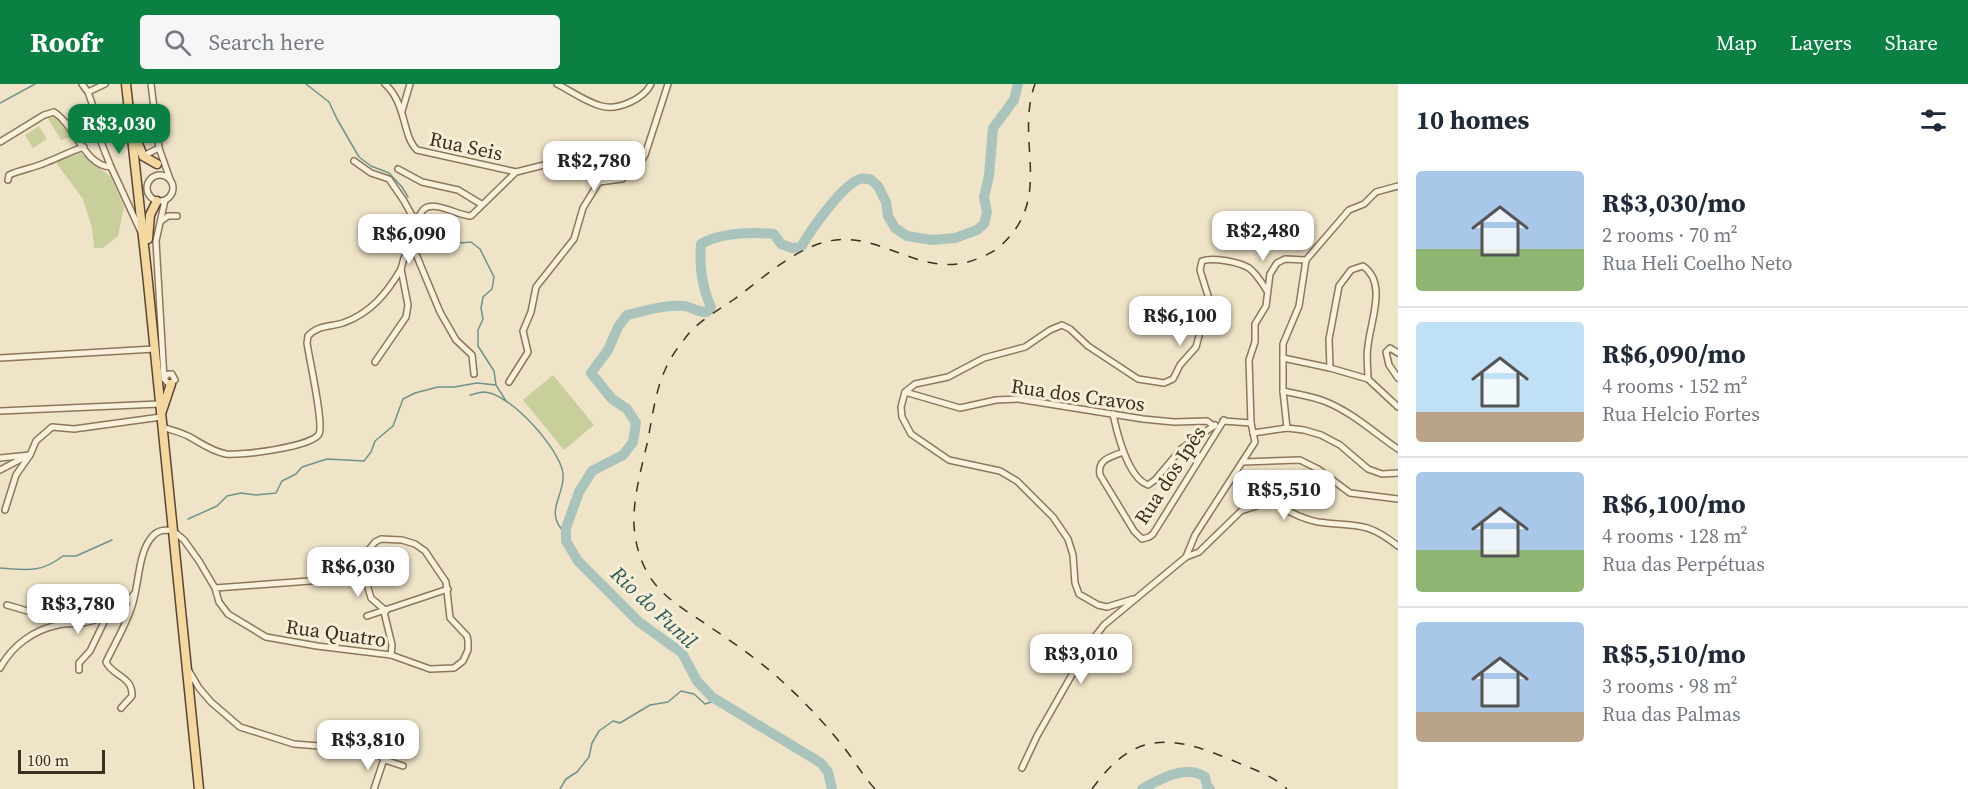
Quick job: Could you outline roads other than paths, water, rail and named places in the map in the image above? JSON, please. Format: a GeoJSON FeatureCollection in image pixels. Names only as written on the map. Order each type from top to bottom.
{"type":"FeatureCollection","features":[{"type":"Feature","properties":{"kind":"main road"},"geometry":{"type":"LineString","coordinates":[[126,84],[199,789]]}},
{"type":"Feature","properties":{"kind":"main road"},"geometry":{"type":"LineString","coordinates":[[129,107],[142,156],[157,164]]}},
{"type":"Feature","properties":{"kind":"main road"},"geometry":{"type":"LineString","coordinates":[[138,191],[149,222],[147,273]]}},
{"type":"Feature","properties":{"kind":"main road"},"geometry":{"type":"LineString","coordinates":[[149,222],[159,203]]}},
{"type":"Feature","properties":{"kind":"main road"},"geometry":{"type":"LineString","coordinates":[[161,415],[169,378]]}},
{"type":"Feature","properties":{"kind":"street"},"geometry":{"type":"LineString","coordinates":[[82,84],[88,92],[95,112],[101,141],[111,167],[143,236]]}},
{"type":"Feature","properties":{"kind":"street"},"geometry":{"type":"LineString","coordinates":[[88,92],[105,84]]}},
{"type":"Feature","properties":{"kind":"street"},"geometry":{"type":"LineString","coordinates":[[151,84],[159,148],[173,187],[173,193],[159,203]]}},
{"type":"Feature","properties":{"kind":"street"},"geometry":{"type":"LineString","coordinates":[[385,84],[392,90],[402,111]]}},
{"type":"Feature","properties":{"kind":"street"},"geometry":{"type":"LineString","coordinates":[[402,111],[410,84]]}},
{"type":"Feature","properties":{"kind":"street"},"geometry":{"type":"LineString","coordinates":[[557,84],[603,107],[631,102],[642,96],[651,84]]}},
{"type":"Feature","properties":{"kind":"street"},"geometry":{"type":"LineString","coordinates":[[571,169],[579,164],[631,167],[639,163],[645,155],[668,84]]}},
{"type":"Feature","properties":{"kind":"street","name":"Rua Seis"},"geometry":{"type":"LineString","coordinates":[[402,111],[411,143],[417,150],[516,172]]}},
{"type":"Feature","properties":{"kind":"street"},"geometry":{"type":"LineString","coordinates":[[0,142],[53,112],[60,116],[97,164],[111,167]]}},
{"type":"Feature","properties":{"kind":"street"},"geometry":{"type":"LineString","coordinates":[[8,180],[9,175],[15,172],[48,162],[84,147]]}},
{"type":"Feature","properties":{"kind":"street"},"geometry":{"type":"LineString","coordinates":[[142,156],[159,148]]}},
{"type":"Feature","properties":{"kind":"street"},"geometry":{"type":"LineString","coordinates":[[155,176],[159,148]]}},
{"type":"Feature","properties":{"kind":"street"},"geometry":{"type":"LineString","coordinates":[[354,161],[371,173],[389,179],[415,221]]}},
{"type":"Feature","properties":{"kind":"street"},"geometry":{"type":"LineString","coordinates":[[474,374],[472,355],[456,340],[440,312],[413,247],[415,221],[424,209],[443,208],[464,216],[471,216],[516,172],[548,164],[571,169],[599,182],[622,178]]}},
{"type":"Feature","properties":{"kind":"street"},"geometry":{"type":"LineString","coordinates":[[398,169],[422,182],[458,190],[481,204]]}},
{"type":"Feature","properties":{"kind":"street"},"geometry":{"type":"LineString","coordinates":[[169,378],[164,364],[156,241],[160,222],[159,203],[150,196],[147,188],[150,179],[155,176],[162,175],[170,179]]}},
{"type":"Feature","properties":{"kind":"street"},"geometry":{"type":"LineString","coordinates":[[509,382],[528,352],[523,330],[531,312],[536,286],[574,238],[583,208],[599,182]]}},
{"type":"Feature","properties":{"kind":"street"},"geometry":{"type":"LineString","coordinates":[[1287,428],[1283,391],[1283,344],[1299,306],[1306,260],[1349,210],[1364,204],[1377,192],[1398,186]]}},
{"type":"Feature","properties":{"kind":"street"},"geometry":{"type":"LineString","coordinates":[[159,203],[160,222]]}},
{"type":"Feature","properties":{"kind":"street"},"geometry":{"type":"LineString","coordinates":[[160,222],[168,216],[177,216]]}},
{"type":"Feature","properties":{"kind":"street"},"geometry":{"type":"LineString","coordinates":[[162,428],[190,436],[207,448],[236,455],[295,446],[316,437],[320,430],[316,391],[307,343],[308,336],[319,328],[340,324],[368,309],[383,297],[401,269],[404,258],[413,247]]}},
{"type":"Feature","properties":{"kind":"street"},"geometry":{"type":"LineString","coordinates":[[1186,557],[1195,535],[1255,442],[1251,423],[1249,360],[1255,342],[1255,324],[1265,310],[1270,274],[1277,263],[1285,259],[1306,260]]}},
{"type":"Feature","properties":{"kind":"street","name":"Rua dos Cravos"},"geometry":{"type":"LineString","coordinates":[[905,392],[915,384],[948,377],[984,358],[1025,347],[1050,330],[1062,325],[1070,329],[1088,346],[1132,375],[1143,380],[1164,383],[1173,379],[1180,365],[1196,347],[1199,336],[1198,317],[1209,299],[1200,266],[1205,260],[1245,266],[1255,273],[1267,291]]}},
{"type":"Feature","properties":{"kind":"street"},"geometry":{"type":"LineString","coordinates":[[1330,368],[1329,339],[1339,286],[1351,270],[1363,266],[1372,277],[1376,292],[1375,312],[1368,346],[1368,379]]}},
{"type":"Feature","properties":{"kind":"street"},"geometry":{"type":"LineString","coordinates":[[375,362],[402,324],[407,313],[408,305],[401,269]]}},
{"type":"Feature","properties":{"kind":"street"},"geometry":{"type":"LineString","coordinates":[[1398,353],[1390,348],[1386,352],[1389,365],[1398,378]]}},
{"type":"Feature","properties":{"kind":"street"},"geometry":{"type":"LineString","coordinates":[[0,358],[154,349]]}},
{"type":"Feature","properties":{"kind":"street"},"geometry":{"type":"LineString","coordinates":[[1283,358],[1368,379],[1398,407]]}},
{"type":"Feature","properties":{"kind":"street"},"geometry":{"type":"LineString","coordinates":[[1283,391],[1322,400],[1364,423],[1398,449]]}},
{"type":"Feature","properties":{"kind":"street"},"geometry":{"type":"LineString","coordinates":[[905,392],[901,407],[902,417],[916,438],[949,460],[988,468],[1010,476],[1053,517],[1072,549],[1074,583],[1082,596],[1107,607],[1133,599]]}},
{"type":"Feature","properties":{"kind":"street","name":"Rua dos Cravos"},"geometry":{"type":"LineString","coordinates":[[905,392],[960,408],[996,400],[1018,399],[1174,422],[1207,421],[1214,426]]}},
{"type":"Feature","properties":{"kind":"street"},"geometry":{"type":"LineString","coordinates":[[0,411],[159,404]]}},
{"type":"Feature","properties":{"kind":"street"},"geometry":{"type":"LineString","coordinates":[[1113,414],[1123,452],[1138,478],[1142,483],[1148,485],[1155,480],[1180,449],[1214,426],[1224,420],[1251,423]]}},
{"type":"Feature","properties":{"kind":"street"},"geometry":{"type":"LineString","coordinates":[[5,510],[16,475],[30,455],[36,441],[52,428],[74,429],[161,415]]}},
{"type":"Feature","properties":{"kind":"street","name":"Rua dos Ipês"},"geometry":{"type":"LineString","coordinates":[[1123,452],[1103,461],[1099,469],[1100,475],[1134,531],[1142,539],[1146,539],[1153,534],[1224,420]]}},
{"type":"Feature","properties":{"kind":"street"},"geometry":{"type":"LineString","coordinates":[[1253,433],[1287,428],[1304,430],[1321,435],[1340,446],[1368,469],[1382,474],[1398,473]]}},
{"type":"Feature","properties":{"kind":"street"},"geometry":{"type":"LineString","coordinates":[[0,458],[30,455]]}},
{"type":"Feature","properties":{"kind":"street"},"geometry":{"type":"LineString","coordinates":[[0,470],[30,455]]}},
{"type":"Feature","properties":{"kind":"street"},"geometry":{"type":"LineString","coordinates":[[1243,462],[1300,460],[1318,469],[1350,493],[1398,499]]}},
{"type":"Feature","properties":{"kind":"street"},"geometry":{"type":"LineString","coordinates":[[1023,768],[1037,736],[1090,643],[1104,625],[1186,557],[1199,552],[1241,511],[1271,501],[1310,520],[1363,526],[1375,530],[1398,546]]}},
{"type":"Feature","properties":{"kind":"street"},"geometry":{"type":"LineString","coordinates":[[121,708],[132,696],[132,688],[106,662],[129,615],[145,549],[152,537],[159,531],[172,530]]}},
{"type":"Feature","properties":{"kind":"street","name":"Rua Quatro"},"geometry":{"type":"LineString","coordinates":[[172,530],[184,540],[199,561],[215,588],[219,602],[228,614],[272,639],[391,655],[430,669],[450,669],[461,664],[468,650],[468,641],[467,636],[450,618],[448,589]]}},
{"type":"Feature","properties":{"kind":"street"},"geometry":{"type":"LineString","coordinates":[[215,588],[324,581],[343,577],[358,564],[375,542],[386,539],[410,541],[425,552],[442,575],[448,589],[385,612],[367,616]]}},
{"type":"Feature","properties":{"kind":"street"},"geometry":{"type":"LineString","coordinates":[[358,564],[365,577],[370,596],[385,612],[392,645],[391,655]]}},
{"type":"Feature","properties":{"kind":"street"},"geometry":{"type":"LineString","coordinates":[[0,668],[9,653],[24,640],[42,630],[62,624],[81,623],[108,615],[128,602],[137,589]]}},
{"type":"Feature","properties":{"kind":"street"},"geometry":{"type":"LineString","coordinates":[[7,606],[41,615],[62,624]]}},
{"type":"Feature","properties":{"kind":"street"},"geometry":{"type":"LineString","coordinates":[[79,670],[79,663],[90,651],[108,615]]}},
{"type":"Feature","properties":{"kind":"street"},"geometry":{"type":"LineString","coordinates":[[186,667],[211,702],[240,727],[294,744],[370,750],[384,759],[403,766]]}},
{"type":"Feature","properties":{"kind":"street"},"geometry":{"type":"LineString","coordinates":[[374,789],[384,759]]}},
{"type":"Feature","properties":{"kind":"waterway"},"geometry":{"type":"LineString","coordinates":[[0,103],[35,84]]}},
{"type":"Feature","properties":{"kind":"waterway"},"geometry":{"type":"LineString","coordinates":[[306,84],[329,102],[359,157],[371,166],[389,173],[408,197]]}},
{"type":"Feature","properties":{"kind":"waterway","name":"Rio do Funil"},"geometry":{"type":"LineString","coordinates":[[832,789],[828,772],[821,763],[712,697],[697,681],[682,653],[639,622],[578,561],[566,541],[566,528],[579,492],[592,471],[623,455],[633,442],[636,423],[627,409],[612,399],[591,373],[608,350],[618,327],[627,315],[670,306],[707,312],[711,307],[702,276],[701,244],[727,235],[756,233],[774,234],[781,244],[792,248],[801,247],[836,198],[860,179],[870,179],[878,186],[886,202],[888,216],[895,228],[907,236],[932,240],[955,238],[977,230],[984,224],[987,213],[984,197],[989,176],[993,128],[1014,100],[1018,84]]}},
{"type":"Feature","properties":{"kind":"waterway"},"geometry":{"type":"LineString","coordinates":[[426,217],[438,223],[455,241],[471,242],[480,249],[494,277],[492,289],[483,297],[481,308],[483,319],[478,330],[478,346],[494,371],[496,385],[506,401]]}},
{"type":"Feature","properties":{"kind":"waterway"},"geometry":{"type":"LineString","coordinates":[[188,519],[217,506],[227,496],[241,493],[256,495],[276,493],[282,481],[296,474],[302,467],[327,459],[364,461],[375,441],[393,426],[403,399],[415,393],[438,387],[477,383],[496,385]]}},
{"type":"Feature","properties":{"kind":"waterway"},"geometry":{"type":"LineString","coordinates":[[470,395],[484,392],[507,402],[532,424],[553,450],[563,473],[555,511],[556,518],[566,534]]}},
{"type":"Feature","properties":{"kind":"waterway"},"geometry":{"type":"LineString","coordinates":[[0,568],[26,570],[41,568],[63,556],[76,556],[112,540]]}},
{"type":"Feature","properties":{"kind":"waterway"},"geometry":{"type":"LineString","coordinates":[[560,789],[566,779],[577,772],[589,757],[592,743],[599,731],[613,721],[620,723],[650,705],[668,702],[681,691],[694,694],[705,704],[717,700]]}},
{"type":"Feature","properties":{"kind":"waterway","name":"Rio do Funil"},"geometry":{"type":"LineString","coordinates":[[1142,789],[1181,772],[1198,773],[1205,777],[1210,789]]}},
{"type":"Feature","properties":{"kind":"railway"},"geometry":{"type":"LineString","coordinates":[[875,789],[818,717],[792,691],[752,656],[668,597],[647,572],[636,543],[634,515],[656,397],[669,361],[696,326],[777,267],[812,246],[844,239],[862,241],[931,263],[949,265],[972,261],[998,248],[1015,229],[1025,210],[1030,190],[1029,127],[1030,106],[1035,84]]}},
{"type":"Feature","properties":{"kind":"railway"},"geometry":{"type":"LineString","coordinates":[[1092,789],[1124,756],[1139,747],[1156,743],[1192,746],[1212,752],[1268,776],[1287,789]]}}]}
